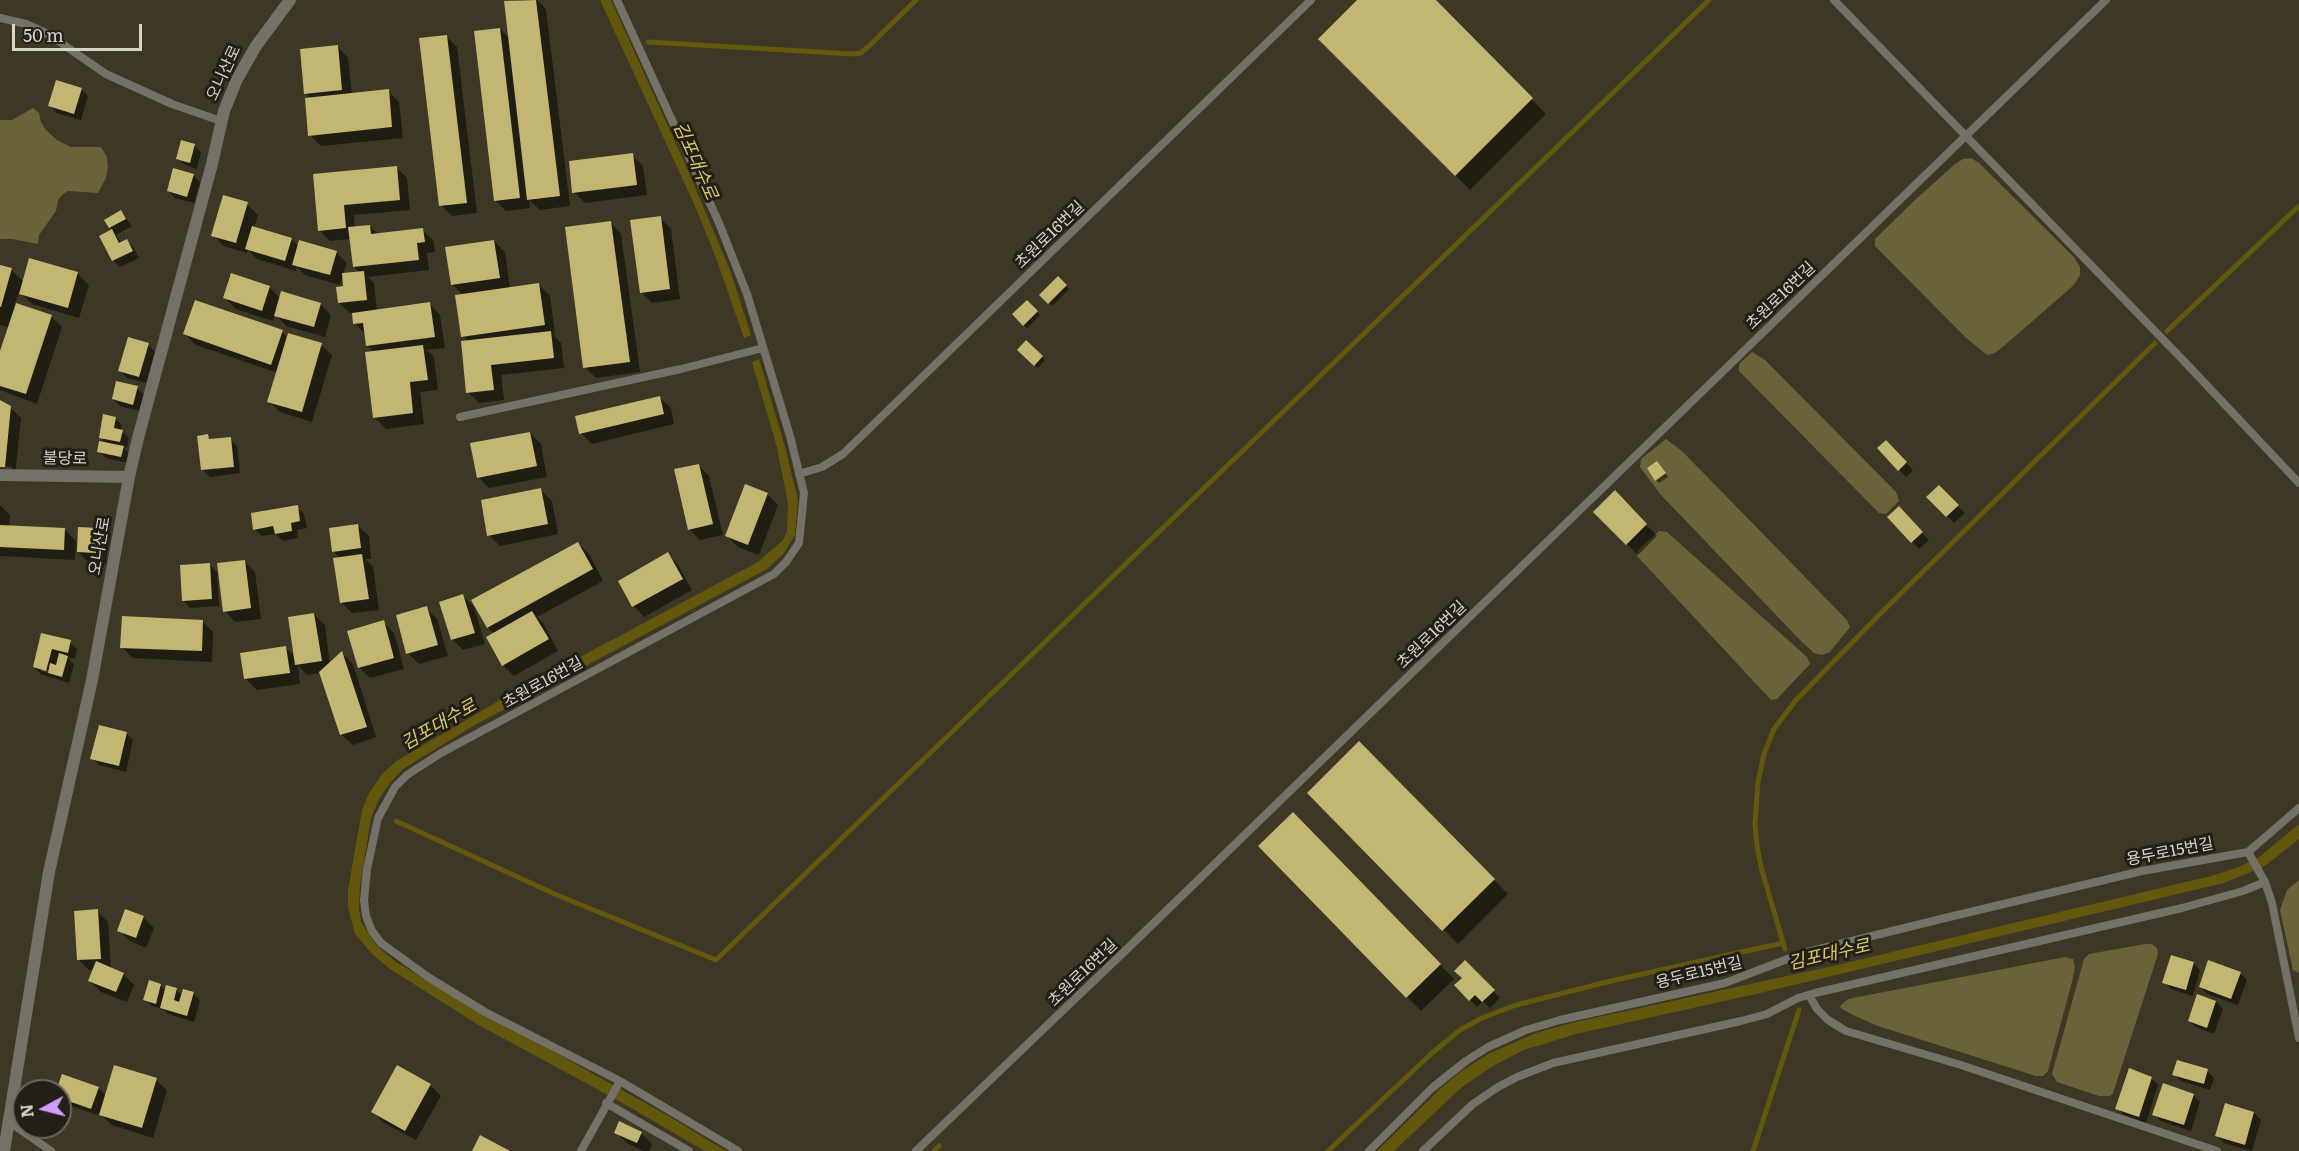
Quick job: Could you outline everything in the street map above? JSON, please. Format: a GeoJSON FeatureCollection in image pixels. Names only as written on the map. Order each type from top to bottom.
{"type":"FeatureCollection","features":[{"type":"Feature","properties":{"kind":"street","name":"오니산로"},"geometry":{"type":"LineString","coordinates":[[6,1148],[8,1121],[49,872],[92,681],[129,477],[212,164],[221,121],[237,79],[256,46],[290,0]]}},
{"type":"Feature","properties":{"kind":"street","name":"불당로"},"geometry":{"type":"LineString","coordinates":[[0,475],[129,477]]}},
{"type":"Feature","properties":{"kind":"lane","name":"초원로16번길"},"geometry":{"type":"LineString","coordinates":[[617,0],[719,223],[747,294],[790,436],[804,494],[799,543],[786,562],[774,574],[441,753],[407,775],[395,788],[378,818],[367,869],[364,900],[366,916],[372,931],[381,943],[428,977],[485,1012],[620,1081],[738,1151]]}},
{"type":"Feature","properties":{"kind":"lane","name":"초원로16번길"},"geometry":{"type":"LineString","coordinates":[[799,474],[822,467],[843,454],[1311,0]]}},
{"type":"Feature","properties":{"kind":"lane"},"geometry":{"type":"LineString","coordinates":[[1834,0],[2299,483]]}},
{"type":"Feature","properties":{"kind":"lane","name":"초원로16번길"},"geometry":{"type":"LineString","coordinates":[[916,1151],[2106,0]]}},
{"type":"Feature","properties":{"kind":"lane"},"geometry":{"type":"LineString","coordinates":[[0,18],[26,24],[48,34],[106,74],[172,104],[221,121]]}},
{"type":"Feature","properties":{"kind":"lane"},"geometry":{"type":"LineString","coordinates":[[460,417],[681,369],[763,348]]}},
{"type":"Feature","properties":{"kind":"lane"},"geometry":{"type":"LineString","coordinates":[[2299,808],[2249,854],[2263,879],[2272,903],[2299,1038]]}},
{"type":"Feature","properties":{"kind":"lane","name":"용두로15번길"},"geometry":{"type":"LineString","coordinates":[[1369,1151],[1432,1088],[1466,1060],[1526,1030],[1582,1014],[1725,983],[1803,953],[1945,918],[2142,871],[2249,854]]}},
{"type":"Feature","properties":{"kind":"lane"},"geometry":{"type":"LineString","coordinates":[[1423,1151],[1473,1104],[1497,1088],[1533,1070],[1588,1054],[1758,1016],[1809,995],[2182,908],[2243,891],[2263,879]]}},
{"type":"Feature","properties":{"kind":"lane"},"geometry":{"type":"LineString","coordinates":[[1809,995],[1817,1009],[1828,1020],[1846,1031],[1961,1065],[2217,1151]]}},
{"type":"Feature","properties":{"kind":"lane"},"geometry":{"type":"LineString","coordinates":[[580,1151],[620,1081]]}},
{"type":"Feature","properties":{"kind":"lane"},"geometry":{"type":"LineString","coordinates":[[606,1103],[689,1151]]}},
{"type":"Feature","properties":{"kind":"lane"},"geometry":{"type":"LineString","coordinates":[[8,1121],[51,1151]]}},
{"type":"Feature","properties":{"kind":"shaded area"},"geometry":{"type":"Polygon","coordinates":[[[600,0],[611,0],[686,166],[730,270],[751,335],[744,338],[695,206],[600,0]]]}},
{"type":"Feature","properties":{"kind":"shaded area"},"geometry":{"type":"Polygon","coordinates":[[[33,108],[39,113],[46,130],[57,140],[71,147],[101,147],[107,157],[108,167],[106,178],[98,193],[68,191],[63,194],[58,200],[56,211],[39,235],[38,244],[0,239],[0,120],[12,120],[33,108]]]}},
{"type":"Feature","properties":{"kind":"shaded area"},"geometry":{"type":"Polygon","coordinates":[[[1971,158],[1979,163],[2074,257],[2080,267],[2080,275],[2074,285],[2005,345],[1995,353],[1987,355],[1965,337],[1875,246],[1875,239],[1916,199],[1955,164],[1963,159],[1971,158]]]}},
{"type":"Feature","properties":{"kind":"shaded area"},"geometry":{"type":"Polygon","coordinates":[[[1752,352],[1765,360],[1896,492],[1899,501],[1886,514],[1879,513],[1739,371],[1739,364],[1752,352]]]}},
{"type":"Feature","properties":{"kind":"shaded area"},"geometry":{"type":"Polygon","coordinates":[[[759,359],[798,500],[795,535],[784,553],[767,569],[473,726],[403,769],[379,799],[371,818],[360,886],[361,922],[377,946],[395,961],[726,1151],[705,1151],[477,1024],[390,969],[373,955],[355,934],[348,907],[348,890],[362,810],[369,793],[383,773],[398,760],[507,696],[758,562],[783,540],[787,532],[788,503],[776,444],[752,362],[759,359]]]}},
{"type":"Feature","properties":{"kind":"shaded area"},"geometry":{"type":"Polygon","coordinates":[[[1666,439],[1682,451],[1847,620],[1850,627],[1830,652],[1822,655],[1814,653],[1800,640],[1661,495],[1640,467],[1641,459],[1666,439]]]}},
{"type":"Feature","properties":{"kind":"shaded area"},"geometry":{"type":"Polygon","coordinates":[[[1659,531],[1667,532],[1807,657],[1810,664],[1777,699],[1771,700],[1637,556],[1638,550],[1659,531]]]}},
{"type":"Feature","properties":{"kind":"shaded area"},"geometry":{"type":"Polygon","coordinates":[[[2299,824],[2299,839],[2274,859],[2263,867],[2224,883],[1760,993],[1576,1034],[1524,1050],[1493,1066],[1462,1087],[1394,1151],[1377,1151],[1460,1072],[1490,1053],[1536,1033],[1571,1023],[1833,966],[2211,876],[2258,858],[2299,824]]]}},
{"type":"Feature","properties":{"kind":"shaded area"},"geometry":{"type":"Polygon","coordinates":[[[2299,880],[2299,973],[2293,970],[2280,910],[2287,890],[2299,880]]]}},
{"type":"Feature","properties":{"kind":"shaded area"},"geometry":{"type":"Polygon","coordinates":[[[2152,944],[2157,948],[2158,954],[2113,1093],[2110,1096],[2099,1096],[2057,1082],[2052,1074],[2084,959],[2089,954],[2152,944]]]}},
{"type":"Feature","properties":{"kind":"shaded area"},"geometry":{"type":"Polygon","coordinates":[[[2065,957],[2073,959],[2075,966],[2073,978],[2048,1071],[2043,1076],[2036,1076],[1878,1026],[1855,1016],[1840,1006],[1848,999],[2065,957]]]}},
{"type":"Feature","properties":{"kind":"building"},"geometry":{"type":"Polygon","coordinates":[[[536,0],[560,196],[527,200],[504,1],[536,0]]]}},
{"type":"Feature","properties":{"kind":"building"},"geometry":{"type":"Polygon","coordinates":[[[1357,0],[1436,0],[1533,98],[1455,176],[1318,39],[1357,0]]]}},
{"type":"Feature","properties":{"kind":"building"},"geometry":{"type":"Polygon","coordinates":[[[500,28],[520,198],[494,201],[474,31],[500,28]]]}},
{"type":"Feature","properties":{"kind":"building"},"geometry":{"type":"Polygon","coordinates":[[[447,35],[467,203],[439,206],[419,38],[447,35]]]}},
{"type":"Feature","properties":{"kind":"building"},"geometry":{"type":"Polygon","coordinates":[[[338,45],[342,90],[304,94],[300,49],[338,45]]]}},
{"type":"Feature","properties":{"kind":"building"},"geometry":{"type":"Polygon","coordinates":[[[56,80],[82,88],[74,114],[48,106],[56,80]]]}},
{"type":"Feature","properties":{"kind":"building"},"geometry":{"type":"Polygon","coordinates":[[[389,89],[392,127],[308,136],[305,98],[389,89]]]}},
{"type":"Feature","properties":{"kind":"building"},"geometry":{"type":"Polygon","coordinates":[[[181,140],[195,144],[190,163],[176,159],[181,140]]]}},
{"type":"Feature","properties":{"kind":"building"},"geometry":{"type":"Polygon","coordinates":[[[633,153],[637,185],[572,193],[569,161],[633,153]]]}},
{"type":"Feature","properties":{"kind":"building"},"geometry":{"type":"Polygon","coordinates":[[[397,166],[400,200],[344,205],[346,228],[318,231],[313,174],[397,166]]]}},
{"type":"Feature","properties":{"kind":"building"},"geometry":{"type":"Polygon","coordinates":[[[173,168],[194,174],[187,197],[167,191],[173,168]]]}},
{"type":"Feature","properties":{"kind":"building"},"geometry":{"type":"Polygon","coordinates":[[[223,195],[248,202],[236,243],[211,236],[223,195]]]}},
{"type":"Feature","properties":{"kind":"building"},"geometry":{"type":"Polygon","coordinates":[[[121,210],[126,219],[109,228],[104,220],[121,210]]]}},
{"type":"Feature","properties":{"kind":"building"},"geometry":{"type":"Polygon","coordinates":[[[661,216],[670,289],[640,293],[630,220],[661,216]]]}},
{"type":"Feature","properties":{"kind":"building"},"geometry":{"type":"Polygon","coordinates":[[[611,221],[630,362],[583,368],[565,227],[611,221]]]}},
{"type":"Feature","properties":{"kind":"building"},"geometry":{"type":"Polygon","coordinates":[[[370,225],[371,234],[423,228],[425,242],[417,243],[419,260],[353,267],[348,227],[370,225]]]}},
{"type":"Feature","properties":{"kind":"building"},"geometry":{"type":"Polygon","coordinates":[[[252,226],[292,238],[285,261],[245,249],[252,226]]]}},
{"type":"Feature","properties":{"kind":"building"},"geometry":{"type":"Polygon","coordinates":[[[112,229],[119,243],[127,239],[133,251],[112,261],[99,236],[112,229]]]}},
{"type":"Feature","properties":{"kind":"building"},"geometry":{"type":"Polygon","coordinates":[[[299,240],[337,251],[330,275],[292,265],[299,240]]]}},
{"type":"Feature","properties":{"kind":"building"},"geometry":{"type":"Polygon","coordinates":[[[494,240],[500,278],[451,285],[445,247],[494,240]]]}},
{"type":"Feature","properties":{"kind":"building"},"geometry":{"type":"Polygon","coordinates":[[[29,258],[78,272],[68,308],[19,294],[29,258]]]}},
{"type":"Feature","properties":{"kind":"building"},"geometry":{"type":"Polygon","coordinates":[[[0,265],[12,268],[1,307],[0,307],[0,265]]]}},
{"type":"Feature","properties":{"kind":"building"},"geometry":{"type":"Polygon","coordinates":[[[364,271],[367,300],[338,303],[336,287],[343,286],[342,273],[364,271]]]}},
{"type":"Feature","properties":{"kind":"building"},"geometry":{"type":"Polygon","coordinates":[[[231,273],[270,286],[262,311],[223,298],[231,273]]]}},
{"type":"Feature","properties":{"kind":"building"},"geometry":{"type":"Polygon","coordinates":[[[1058,276],[1067,285],[1048,304],[1039,295],[1058,276]]]}},
{"type":"Feature","properties":{"kind":"building"},"geometry":{"type":"Polygon","coordinates":[[[539,283],[545,325],[461,337],[455,295],[539,283]]]}},
{"type":"Feature","properties":{"kind":"building"},"geometry":{"type":"Polygon","coordinates":[[[281,291],[321,303],[314,327],[274,316],[281,291]]]}},
{"type":"Feature","properties":{"kind":"building"},"geometry":{"type":"Polygon","coordinates":[[[195,300],[283,330],[271,365],[183,334],[195,300]]]}},
{"type":"Feature","properties":{"kind":"building"},"geometry":{"type":"Polygon","coordinates":[[[1027,300],[1038,311],[1023,326],[1012,314],[1027,300]]]}},
{"type":"Feature","properties":{"kind":"building"},"geometry":{"type":"Polygon","coordinates":[[[430,302],[435,337],[366,346],[363,323],[353,324],[352,313],[430,302]]]}},
{"type":"Feature","properties":{"kind":"building"},"geometry":{"type":"Polygon","coordinates":[[[16,303],[52,315],[26,394],[0,386],[0,351],[16,303]]]}},
{"type":"Feature","properties":{"kind":"building"},"geometry":{"type":"Polygon","coordinates":[[[551,331],[554,358],[491,365],[494,390],[466,393],[461,341],[551,331]]]}},
{"type":"Feature","properties":{"kind":"building"},"geometry":{"type":"Polygon","coordinates":[[[288,333],[322,343],[302,412],[267,402],[288,333]]]}},
{"type":"Feature","properties":{"kind":"building"},"geometry":{"type":"Polygon","coordinates":[[[128,337],[149,343],[139,377],[118,371],[128,337]]]}},
{"type":"Feature","properties":{"kind":"building"},"geometry":{"type":"Polygon","coordinates":[[[1026,340],[1043,356],[1034,366],[1017,350],[1026,340]]]}},
{"type":"Feature","properties":{"kind":"building"},"geometry":{"type":"Polygon","coordinates":[[[423,345],[428,380],[410,382],[413,413],[373,418],[365,352],[423,345]]]}},
{"type":"Feature","properties":{"kind":"building"},"geometry":{"type":"Polygon","coordinates":[[[116,381],[138,386],[133,405],[112,399],[116,381]]]}},
{"type":"Feature","properties":{"kind":"building"},"geometry":{"type":"Polygon","coordinates":[[[660,396],[664,414],[579,434],[575,416],[660,396]]]}},
{"type":"Feature","properties":{"kind":"building"},"geometry":{"type":"Polygon","coordinates":[[[0,400],[11,406],[5,467],[0,467],[0,400]]]}},
{"type":"Feature","properties":{"kind":"building"},"geometry":{"type":"Polygon","coordinates":[[[103,414],[116,417],[114,428],[123,430],[120,442],[99,438],[103,414]]]}},
{"type":"Feature","properties":{"kind":"building"},"geometry":{"type":"Polygon","coordinates":[[[530,432],[537,466],[477,478],[470,443],[530,432]]]}},
{"type":"Feature","properties":{"kind":"building"},"geometry":{"type":"Polygon","coordinates":[[[208,434],[209,439],[231,437],[234,467],[201,470],[197,436],[208,434]]]}},
{"type":"Feature","properties":{"kind":"building"},"geometry":{"type":"Polygon","coordinates":[[[1886,440],[1907,462],[1898,471],[1877,448],[1886,440]]]}},
{"type":"Feature","properties":{"kind":"building"},"geometry":{"type":"Polygon","coordinates":[[[99,441],[124,446],[121,457],[97,452],[99,441]]]}},
{"type":"Feature","properties":{"kind":"building"},"geometry":{"type":"Polygon","coordinates":[[[1657,461],[1666,473],[1655,481],[1647,468],[1657,461]]]}},
{"type":"Feature","properties":{"kind":"building"},"geometry":{"type":"Polygon","coordinates":[[[699,464],[713,524],[688,530],[674,469],[699,464]]]}},
{"type":"Feature","properties":{"kind":"building"},"geometry":{"type":"Polygon","coordinates":[[[745,484],[768,493],[748,545],[725,536],[745,484]]]}},
{"type":"Feature","properties":{"kind":"building"},"geometry":{"type":"Polygon","coordinates":[[[1939,485],[1959,505],[1946,517],[1926,497],[1939,485]]]}},
{"type":"Feature","properties":{"kind":"building"},"geometry":{"type":"Polygon","coordinates":[[[541,488],[548,524],[487,536],[481,500],[541,488]]]}},
{"type":"Feature","properties":{"kind":"building"},"geometry":{"type":"Polygon","coordinates":[[[1615,490],[1647,524],[1626,545],[1593,512],[1615,490]]]}},
{"type":"Feature","properties":{"kind":"building"},"geometry":{"type":"Polygon","coordinates":[[[298,505],[300,521],[291,523],[292,531],[275,534],[273,526],[253,530],[251,513],[298,505]]]}},
{"type":"Feature","properties":{"kind":"building"},"geometry":{"type":"Polygon","coordinates":[[[1899,506],[1923,532],[1911,543],[1887,517],[1899,506]]]}},
{"type":"Feature","properties":{"kind":"building"},"geometry":{"type":"Polygon","coordinates":[[[358,524],[361,548],[332,552],[329,528],[358,524]]]}},
{"type":"Feature","properties":{"kind":"building"},"geometry":{"type":"Polygon","coordinates":[[[0,525],[65,528],[64,550],[0,547],[0,525]]]}},
{"type":"Feature","properties":{"kind":"building"},"geometry":{"type":"Polygon","coordinates":[[[78,527],[98,528],[96,553],[77,552],[78,527]]]}},
{"type":"Feature","properties":{"kind":"building"},"geometry":{"type":"Polygon","coordinates":[[[578,542],[593,569],[487,628],[471,600],[578,542]]]}},
{"type":"Feature","properties":{"kind":"building"},"geometry":{"type":"Polygon","coordinates":[[[668,552],[683,579],[632,607],[618,581],[668,552]]]}},
{"type":"Feature","properties":{"kind":"building"},"geometry":{"type":"Polygon","coordinates":[[[362,554],[369,599],[340,603],[333,558],[362,554]]]}},
{"type":"Feature","properties":{"kind":"building"},"geometry":{"type":"Polygon","coordinates":[[[245,560],[251,608],[223,612],[217,563],[245,560]]]}},
{"type":"Feature","properties":{"kind":"building"},"geometry":{"type":"Polygon","coordinates":[[[210,563],[212,599],[182,601],[180,565],[210,563]]]}},
{"type":"Feature","properties":{"kind":"building"},"geometry":{"type":"Polygon","coordinates":[[[463,594],[475,633],[451,640],[439,602],[463,594]]]}},
{"type":"Feature","properties":{"kind":"building"},"geometry":{"type":"Polygon","coordinates":[[[427,606],[438,645],[406,654],[396,615],[427,606]]]}},
{"type":"Feature","properties":{"kind":"building"},"geometry":{"type":"Polygon","coordinates":[[[532,611],[549,639],[502,666],[486,637],[532,611]]]}},
{"type":"Feature","properties":{"kind":"building"},"geometry":{"type":"Polygon","coordinates":[[[314,613],[322,661],[295,665],[288,617],[314,613]]]}},
{"type":"Feature","properties":{"kind":"building"},"geometry":{"type":"Polygon","coordinates":[[[122,616],[203,620],[202,651],[120,648],[122,616]]]}},
{"type":"Feature","properties":{"kind":"building"},"geometry":{"type":"Polygon","coordinates":[[[384,620],[394,658],[358,668],[347,631],[384,620]]]}},
{"type":"Feature","properties":{"kind":"building"},"geometry":{"type":"Polygon","coordinates":[[[41,633],[71,640],[68,653],[52,649],[46,671],[33,667],[41,633]]]}},
{"type":"Feature","properties":{"kind":"building"},"geometry":{"type":"Polygon","coordinates":[[[286,646],[290,673],[244,679],[240,653],[286,646]]]}},
{"type":"Feature","properties":{"kind":"building"},"geometry":{"type":"Polygon","coordinates":[[[342,651],[367,727],[340,735],[319,672],[342,651]]]}},
{"type":"Feature","properties":{"kind":"building"},"geometry":{"type":"Polygon","coordinates":[[[59,653],[68,656],[62,677],[48,673],[50,663],[56,665],[59,653]]]}},
{"type":"Feature","properties":{"kind":"building"},"geometry":{"type":"Polygon","coordinates":[[[99,725],[127,732],[119,766],[90,759],[99,725]]]}},
{"type":"Feature","properties":{"kind":"building"},"geometry":{"type":"Polygon","coordinates":[[[1359,741],[1495,879],[1442,931],[1307,793],[1359,741]]]}},
{"type":"Feature","properties":{"kind":"building"},"geometry":{"type":"Polygon","coordinates":[[[1293,812],[1441,964],[1406,998],[1258,846],[1293,812]]]}},
{"type":"Feature","properties":{"kind":"building"},"geometry":{"type":"Polygon","coordinates":[[[98,909],[101,959],[77,960],[74,911],[98,909]]]}},
{"type":"Feature","properties":{"kind":"building"},"geometry":{"type":"Polygon","coordinates":[[[125,909],[144,916],[136,938],[117,931],[125,909]]]}},
{"type":"Feature","properties":{"kind":"building"},"geometry":{"type":"Polygon","coordinates":[[[2171,955],[2194,962],[2186,990],[2162,983],[2171,955]]]}},
{"type":"Feature","properties":{"kind":"building"},"geometry":{"type":"Polygon","coordinates":[[[1465,960],[1495,990],[1482,1002],[1475,995],[1469,1001],[1454,985],[1462,978],[1454,971],[1465,960]]]}},
{"type":"Feature","properties":{"kind":"building"},"geometry":{"type":"Polygon","coordinates":[[[2208,960],[2241,972],[2231,999],[2199,987],[2208,960]]]}},
{"type":"Feature","properties":{"kind":"building"},"geometry":{"type":"Polygon","coordinates":[[[96,961],[124,973],[116,992],[88,981],[96,961]]]}},
{"type":"Feature","properties":{"kind":"building"},"geometry":{"type":"Polygon","coordinates":[[[149,980],[161,984],[156,1004],[143,1000],[149,980]]]}},
{"type":"Feature","properties":{"kind":"building"},"geometry":{"type":"Polygon","coordinates":[[[166,985],[177,988],[174,1000],[179,1002],[183,989],[194,992],[187,1016],[160,1008],[166,985]]]}},
{"type":"Feature","properties":{"kind":"building"},"geometry":{"type":"Polygon","coordinates":[[[2197,994],[2216,1001],[2207,1028],[2188,1021],[2197,994]]]}},
{"type":"Feature","properties":{"kind":"building"},"geometry":{"type":"Polygon","coordinates":[[[2177,1060],[2208,1069],[2204,1084],[2172,1075],[2177,1060]]]}},
{"type":"Feature","properties":{"kind":"building"},"geometry":{"type":"Polygon","coordinates":[[[114,1065],[157,1078],[142,1128],[99,1115],[114,1065]]]}},
{"type":"Feature","properties":{"kind":"building"},"geometry":{"type":"Polygon","coordinates":[[[397,1065],[431,1084],[405,1131],[371,1112],[397,1065]]]}},
{"type":"Feature","properties":{"kind":"building"},"geometry":{"type":"Polygon","coordinates":[[[2129,1068],[2152,1077],[2139,1117],[2115,1109],[2129,1068]]]}},
{"type":"Feature","properties":{"kind":"building"},"geometry":{"type":"Polygon","coordinates":[[[62,1074],[99,1087],[91,1109],[72,1102],[72,1079],[60,1079],[62,1074]]]}},
{"type":"Feature","properties":{"kind":"building"},"geometry":{"type":"Polygon","coordinates":[[[2163,1083],[2194,1094],[2184,1125],[2152,1115],[2163,1083]]]}},
{"type":"Feature","properties":{"kind":"building"},"geometry":{"type":"Polygon","coordinates":[[[2225,1103],[2254,1112],[2245,1145],[2215,1136],[2225,1103]]]}},
{"type":"Feature","properties":{"kind":"building"},"geometry":{"type":"Polygon","coordinates":[[[619,1121],[642,1132],[637,1143],[614,1133],[619,1121]]]}},
{"type":"Feature","properties":{"kind":"building"},"geometry":{"type":"Polygon","coordinates":[[[480,1135],[510,1151],[472,1151],[480,1135]]]}},
{"type":"Feature","properties":{"kind":"waterway"},"geometry":{"type":"LineString","coordinates":[[648,42],[861,53],[916,0]]}},
{"type":"Feature","properties":{"kind":"waterway"},"geometry":{"type":"LineString","coordinates":[[396,821],[557,895],[716,960],[1709,0]]}},
{"type":"Feature","properties":{"kind":"waterway"},"geometry":{"type":"LineString","coordinates":[[2167,331],[2299,206]]}},
{"type":"Feature","properties":{"kind":"waterway","name":"김포대수로"},"geometry":{"type":"LineString","coordinates":[[1785,949],[1761,867],[1755,824],[1758,782],[1764,754],[1774,729],[1796,700],[1882,612],[2155,343]]}},
{"type":"Feature","properties":{"kind":"waterway"},"geometry":{"type":"LineString","coordinates":[[1328,1151],[1432,1053],[1460,1030],[1482,1018],[1516,1005],[1615,980],[1783,943]]}},
{"type":"Feature","properties":{"kind":"waterway"},"geometry":{"type":"LineString","coordinates":[[1753,1151],[1799,1010]]}},
{"type":"Feature","properties":{"kind":"waterway"},"geometry":{"type":"LineString","coordinates":[[934,1151],[939,1146]]}}]}
